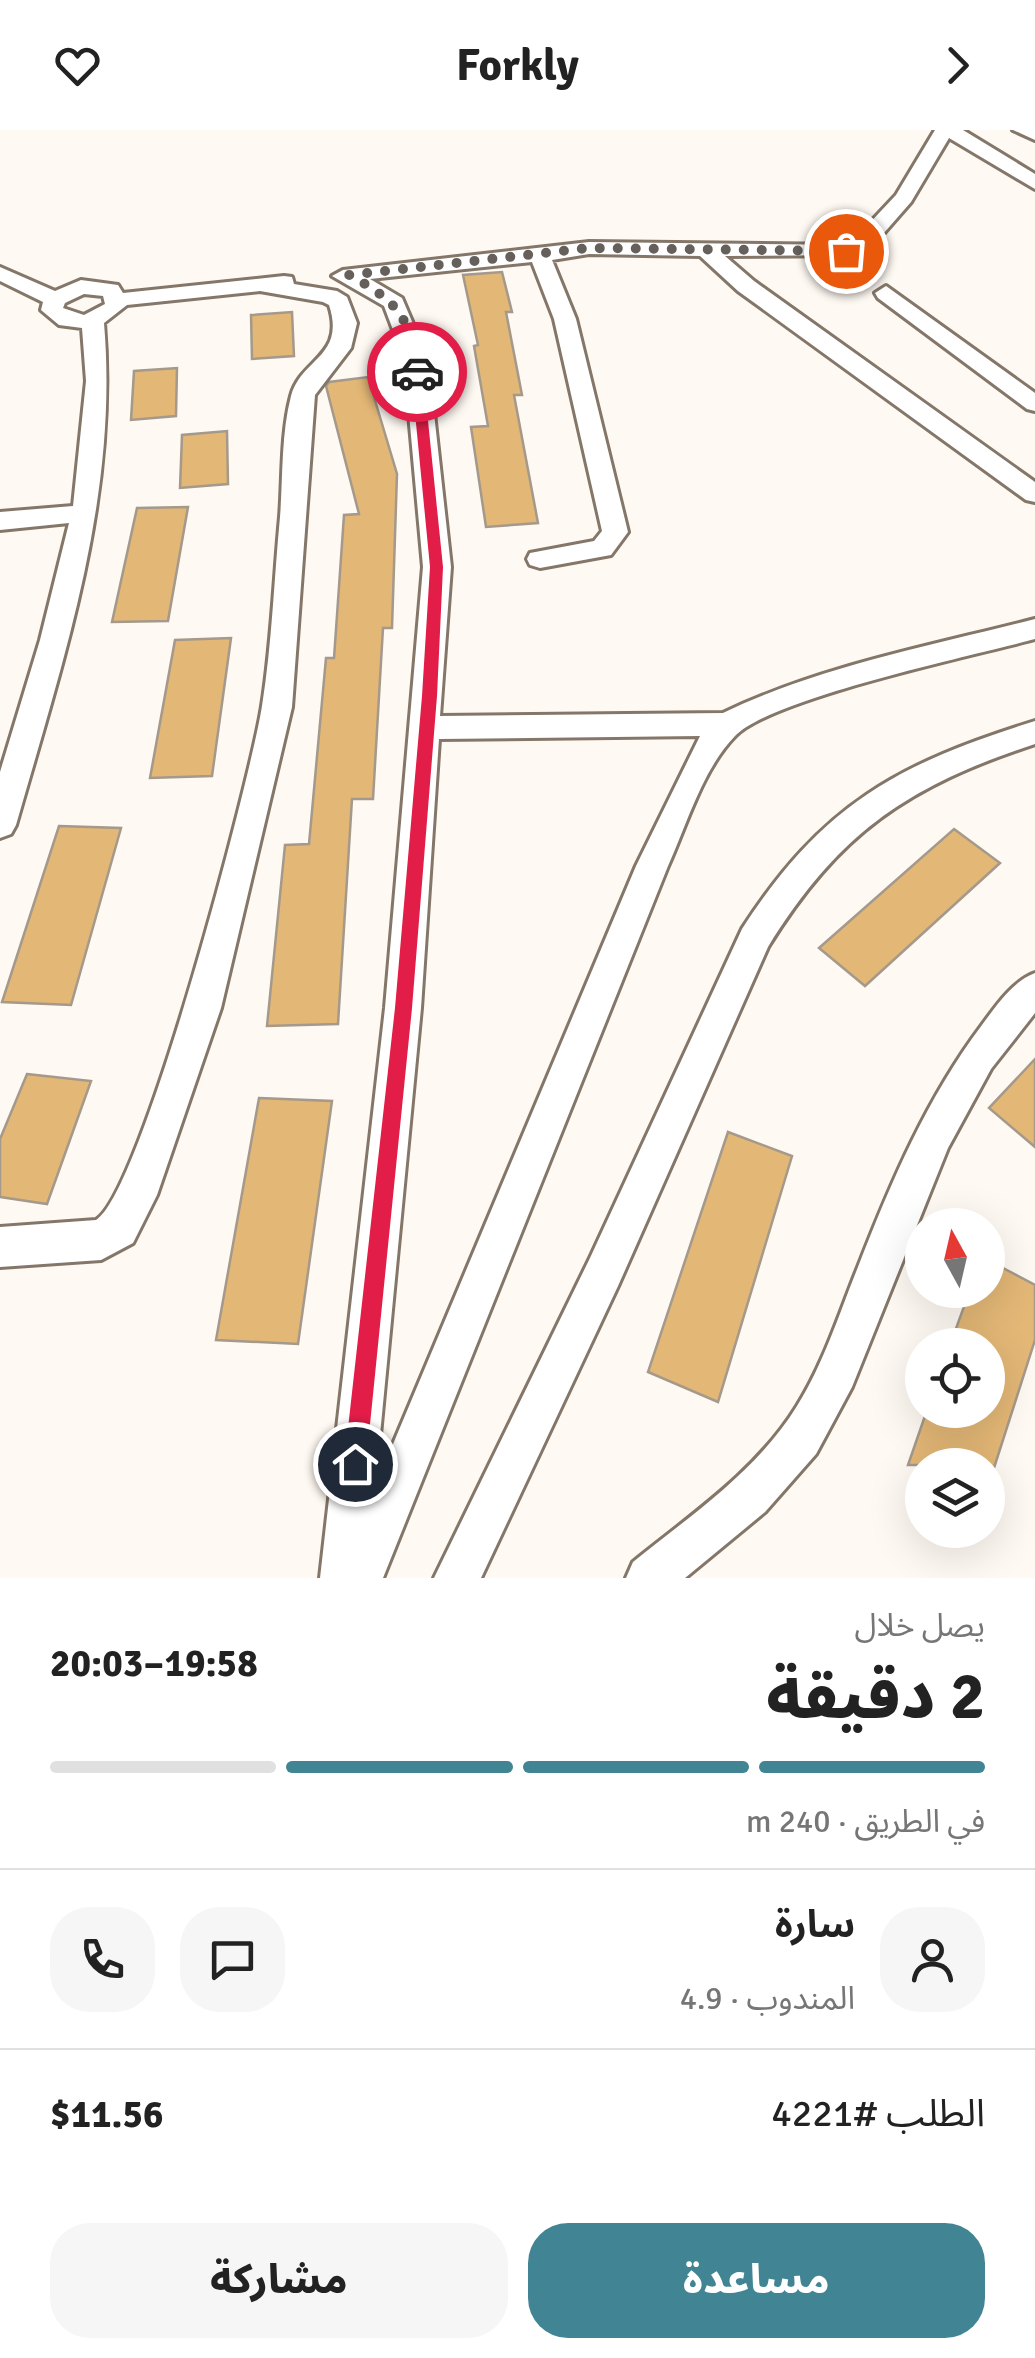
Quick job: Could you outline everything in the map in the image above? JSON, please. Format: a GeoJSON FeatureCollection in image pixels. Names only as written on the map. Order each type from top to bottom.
{"type":"FeatureCollection","features":[{"type":"Feature","properties":{"kind":"street"},"geometry":{"type":"LineString","coordinates":[[117,300],[589,248],[858,249],[904,198],[947,130],[1035,183]]}},
{"type":"Feature","properties":{"kind":"street"},"geometry":{"type":"LineString","coordinates":[[1022,130],[1035,134]]}},
{"type":"Feature","properties":{"kind":"street"},"geometry":{"type":"LineString","coordinates":[[705,249],[746,286],[1035,494]]}},
{"type":"Feature","properties":{"kind":"street"},"geometry":{"type":"LineString","coordinates":[[540,255],[565,318],[616,532],[602,549],[540,559]]}},
{"type":"Feature","properties":{"kind":"street"},"geometry":{"type":"LineString","coordinates":[[0,272],[56,299]]}},
{"type":"Feature","properties":{"kind":"street"},"geometry":{"type":"LineString","coordinates":[[342,1578],[404,1008],[436,567],[416,359],[394,302],[349,275]]}},
{"type":"Feature","properties":{"kind":"street"},"geometry":{"type":"LineString","coordinates":[[0,1247],[101,1240],[119,1229],[138,1195],[212,976],[278,707],[303,394],[314,376],[331,363],[340,348],[346,324],[339,302],[329,296],[262,285]]}},
{"type":"Feature","properties":{"kind":"street"},"geometry":{"type":"LineString","coordinates":[[92,286],[110,290],[117,300],[111,312],[93,320],[71,322],[55,316],[52,305],[71,290],[92,286]]}},
{"type":"Feature","properties":{"kind":"street"},"geometry":{"type":"LineString","coordinates":[[886,293],[1035,404]]}},
{"type":"Feature","properties":{"kind":"street"},"geometry":{"type":"LineString","coordinates":[[0,824],[84,513],[98,357],[93,320]]}},
{"type":"Feature","properties":{"kind":"street"},"geometry":{"type":"LineString","coordinates":[[0,521],[84,513]]}},
{"type":"Feature","properties":{"kind":"street"},"geometry":{"type":"LineString","coordinates":[[427,728],[727,724],[772,703],[856,675],[1035,629]]}},
{"type":"Feature","properties":{"kind":"street"},"geometry":{"type":"LineString","coordinates":[[360,1578],[659,850],[704,752],[727,724]]}},
{"type":"Feature","properties":{"kind":"street"},"geometry":{"type":"LineString","coordinates":[[457,1578],[612,1255],[754,939],[778,897],[820,846],[868,806],[977,750],[1035,732]]}},
{"type":"Feature","properties":{"kind":"street"},"geometry":{"type":"LineString","coordinates":[[649,1578],[768,1476],[801,1440],[829,1392],[908,1192],[957,1090],[999,1024],[1035,988]]}},
{"type":"Feature","properties":{"kind":"building"},"geometry":{"type":"Polygon","coordinates":[[[502,272],[512,312],[506,312],[522,395],[514,395],[538,523],[486,527],[471,427],[488,426],[474,346],[478,345],[463,275],[502,272]]]}},
{"type":"Feature","properties":{"kind":"building"},"geometry":{"type":"Polygon","coordinates":[[[292,312],[294,356],[252,359],[251,315],[292,312]]]}},
{"type":"Feature","properties":{"kind":"building"},"geometry":{"type":"Polygon","coordinates":[[[177,368],[176,416],[131,420],[134,371],[177,368]]]}},
{"type":"Feature","properties":{"kind":"building"},"geometry":{"type":"Polygon","coordinates":[[[368,377],[397,474],[392,628],[383,628],[373,799],[352,799],[338,1024],[267,1026],[285,845],[309,844],[326,658],[334,658],[344,515],[359,514],[326,386],[329,382],[368,377]]]}},
{"type":"Feature","properties":{"kind":"building"},"geometry":{"type":"Polygon","coordinates":[[[227,431],[228,484],[180,488],[182,435],[227,431]]]}},
{"type":"Feature","properties":{"kind":"building"},"geometry":{"type":"Polygon","coordinates":[[[188,507],[168,621],[112,622],[137,508],[188,507]]]}},
{"type":"Feature","properties":{"kind":"building"},"geometry":{"type":"Polygon","coordinates":[[[231,638],[212,776],[150,778],[175,640],[231,638]]]}},
{"type":"Feature","properties":{"kind":"building"},"geometry":{"type":"Polygon","coordinates":[[[59,826],[121,828],[71,1005],[2,1002],[59,826]]]}},
{"type":"Feature","properties":{"kind":"building"},"geometry":{"type":"Polygon","coordinates":[[[954,829],[1000,863],[865,986],[819,948],[954,829]]]}},
{"type":"Feature","properties":{"kind":"building"},"geometry":{"type":"Polygon","coordinates":[[[1035,1059],[1035,1147],[989,1108],[1035,1059]]]}},
{"type":"Feature","properties":{"kind":"building"},"geometry":{"type":"Polygon","coordinates":[[[27,1074],[91,1081],[47,1204],[0,1197],[0,1139],[27,1074]]]}},
{"type":"Feature","properties":{"kind":"building"},"geometry":{"type":"Polygon","coordinates":[[[259,1098],[332,1101],[298,1344],[216,1340],[259,1098]]]}},
{"type":"Feature","properties":{"kind":"building"},"geometry":{"type":"Polygon","coordinates":[[[728,1132],[792,1156],[718,1402],[648,1372],[728,1132]]]}},
{"type":"Feature","properties":{"kind":"building"},"geometry":{"type":"Polygon","coordinates":[[[1005,1269],[1035,1285],[1035,1340],[1000,1448],[914,1448],[921,1428],[1005,1428],[1005,1328],[956,1328],[963,1308],[1005,1308],[1005,1269]]]}},
{"type":"Feature","properties":{"kind":"way so far"},"geometry":{"type":"LineString","coordinates":[[417,372],[405,323],[394,302],[349,275],[589,248],[846,251]]}},
{"type":"Feature","properties":{"kind":"route"},"geometry":{"type":"LineString","coordinates":[[355,1464],[404,1008],[429,696],[436,567],[417,372]]}}]}
